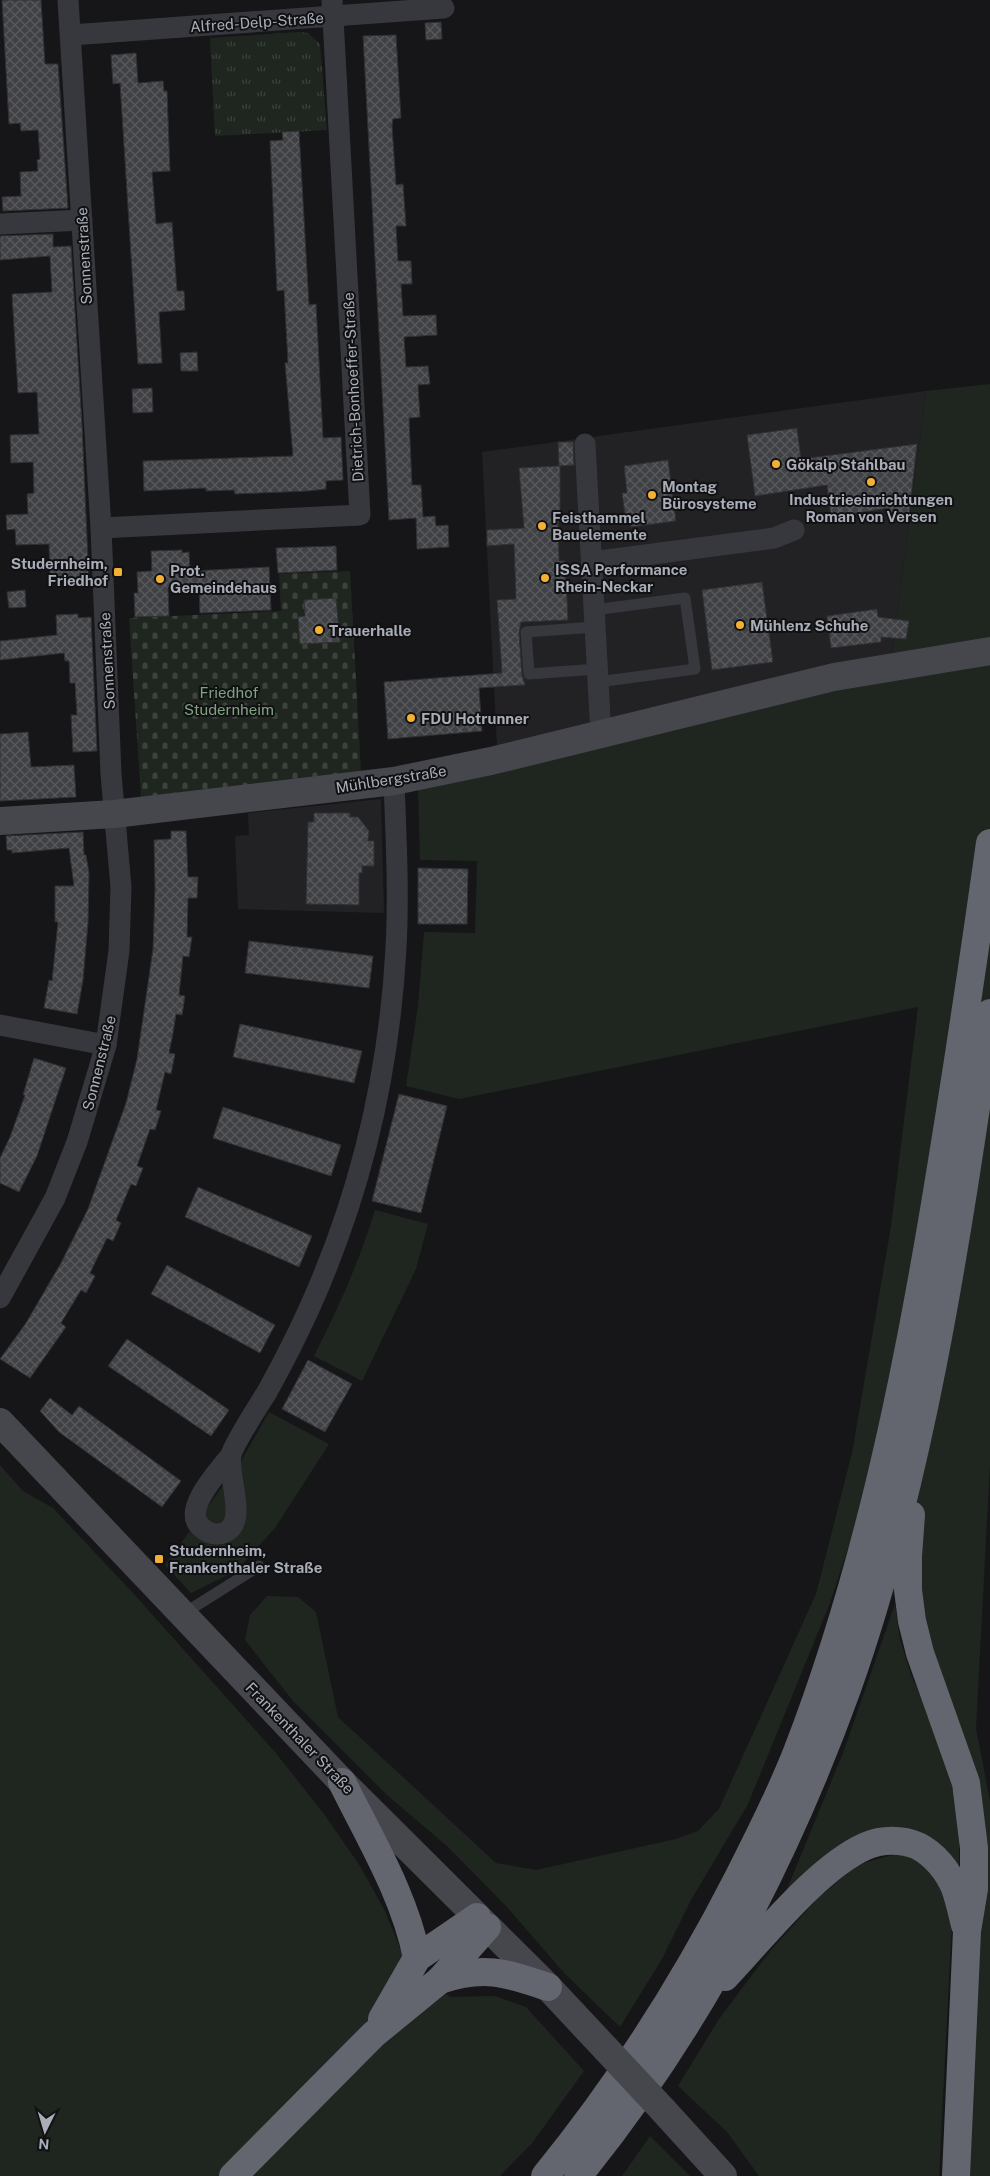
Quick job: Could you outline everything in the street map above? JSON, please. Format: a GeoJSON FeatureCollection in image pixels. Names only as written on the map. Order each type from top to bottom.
{"type":"FeatureCollection","features":[{"type":"Feature","properties":{"kind":"highway"},"geometry":{"type":"LineString","coordinates":[[546,2176],[570,2146],[671,2000],[711,1930],[770,1816],[796,1754],[824,1677],[860,1564],[890,1439],[918,1306],[951,1107],[990,843]]}},
{"type":"Feature","properties":{"kind":"highway"},"geometry":{"type":"LineString","coordinates":[[578,2176],[625,2114],[695,2009],[764,1881],[817,1766],[848,1686],[883,1573],[914,1446],[942,1309],[990,1013]]}},
{"type":"Feature","properties":{"kind":"highway"},"geometry":{"type":"LineString","coordinates":[[914,1446],[908,1590],[920,1653],[966,1783],[974,1856],[974,1889],[966,1931],[956,2176]]}},
{"type":"Feature","properties":{"kind":"highway"},"geometry":{"type":"LineString","coordinates":[[342,1782],[394,1889],[411,1930],[416,1958]]}},
{"type":"Feature","properties":{"kind":"highway"},"geometry":{"type":"LineString","coordinates":[[695,2009],[809,1888],[833,1866],[867,1846],[888,1841],[908,1842],[925,1850],[938,1860],[955,1887],[966,1931]]}},
{"type":"Feature","properties":{"kind":"highway"},"geometry":{"type":"LineString","coordinates":[[374,2034],[416,1958],[482,1922]]}},
{"type":"Feature","properties":{"kind":"highway"},"geometry":{"type":"LineString","coordinates":[[233,2176],[374,2034],[440,1980],[482,1922]]}},
{"type":"Feature","properties":{"kind":"highway"},"geometry":{"type":"LineString","coordinates":[[440,1980],[464,1971],[488,1970],[515,1976],[548,1987]]}},
{"type":"Feature","properties":{"kind":"street","name":"Sonnenstraße"},"geometry":{"type":"LineString","coordinates":[[0,1298],[55,1198],[78,1142],[106,1045],[119,951],[121,887],[114,814],[101,528],[68,0]]}},
{"type":"Feature","properties":{"kind":"street","name":"Alfred-Delp-Straße"},"geometry":{"type":"LineString","coordinates":[[71,35],[263,28],[332,9],[444,8]]}},
{"type":"Feature","properties":{"kind":"street","name":"Dietrich-Bonhoeffer-Straße"},"geometry":{"type":"LineString","coordinates":[[101,528],[360,515],[332,9]]}},
{"type":"Feature","properties":{"kind":"street"},"geometry":{"type":"LineString","coordinates":[[0,224],[82,220]]}},
{"type":"Feature","properties":{"kind":"street"},"geometry":{"type":"LineString","coordinates":[[585,444],[601,735]]}},
{"type":"Feature","properties":{"kind":"street"},"geometry":{"type":"LineString","coordinates":[[592,562],[774,538],[794,530]]}},
{"type":"Feature","properties":{"kind":"street","name":"Mühlbergstraße"},"geometry":{"type":"LineString","coordinates":[[0,820],[114,814],[394,781],[601,735],[774,692],[903,664],[990,651]]}},
{"type":"Feature","properties":{"kind":"street"},"geometry":{"type":"LineString","coordinates":[[231,1455],[276,1375],[317,1290],[336,1244],[362,1161],[385,1054],[392,996],[398,897],[394,781]]}},
{"type":"Feature","properties":{"kind":"street"},"geometry":{"type":"LineString","coordinates":[[0,1025],[106,1045]]}},
{"type":"Feature","properties":{"kind":"street","name":"Frankenthaler Straße"},"geometry":{"type":"LineString","coordinates":[[0,1422],[342,1782],[548,1987],[723,2176]]}},
{"type":"Feature","properties":{"kind":"lane"},"geometry":{"type":"LineString","coordinates":[[685,598],[695,669],[598,676],[529,674],[526,632],[595,619],[685,598]]}},
{"type":"Feature","properties":{"kind":"lane"},"geometry":{"type":"LineString","coordinates":[[183,1614],[259,1566]]}},
{"type":"Feature","properties":{"kind":"shaded area"},"geometry":{"type":"Polygon","coordinates":[[[926,391],[892,657],[497,747],[482,452],[926,391]]]}},
{"type":"Feature","properties":{"kind":"shaded area"},"geometry":{"type":"Polygon","coordinates":[[[381,799],[384,913],[238,909],[235,836],[249,835],[248,813],[381,799]]]}},
{"type":"Feature","properties":{"kind":"green space"},"geometry":{"type":"Polygon","coordinates":[[[308,33],[320,44],[327,130],[215,136],[210,38],[308,33]]]}},
{"type":"Feature","properties":{"kind":"green space"},"geometry":{"type":"Polygon","coordinates":[[[990,384],[990,1465],[976,1728],[990,1801],[990,2176],[965,2176],[983,1822],[867,1491],[830,1603],[748,1804],[691,1900],[662,1959],[620,2027],[565,1974],[506,1906],[448,1847],[387,1795],[293,1701],[245,1640],[250,1615],[267,1596],[298,1597],[316,1612],[338,1717],[496,1863],[536,1870],[676,1839],[698,1831],[719,1809],[816,1594],[852,1453],[891,1226],[918,1007],[459,1099],[406,1086],[418,1006],[424,932],[475,933],[477,861],[420,860],[418,790],[498,774],[497,747],[892,657],[926,391],[990,384]]]}},
{"type":"Feature","properties":{"kind":"green space","name":"Friedhof Studernheim"},"geometry":{"type":"Polygon","coordinates":[[[350,571],[361,772],[141,797],[129,618],[281,611],[279,574],[350,571]]]}},
{"type":"Feature","properties":{"kind":"green space"},"geometry":{"type":"Polygon","coordinates":[[[375,1210],[428,1224],[416,1269],[362,1381],[314,1356],[348,1284],[375,1210]]]}},
{"type":"Feature","properties":{"kind":"green space"},"geometry":{"type":"Polygon","coordinates":[[[269,1412],[329,1444],[275,1528],[236,1571],[191,1593],[165,1565],[241,1461],[269,1412]]]}},
{"type":"Feature","properties":{"kind":"green space"},"geometry":{"type":"Polygon","coordinates":[[[0,1465],[23,1491],[53,1508],[133,1593],[275,1752],[324,1814],[360,1866],[385,1911],[403,1955],[450,1997],[495,1996],[526,2007],[584,2071],[533,2142],[500,2176],[0,2176],[0,1465]]]}},
{"type":"Feature","properties":{"kind":"green space"},"geometry":{"type":"Polygon","coordinates":[[[895,1604],[900,1639],[911,1675],[933,1724],[952,1785],[959,1832],[959,1875],[921,1835],[892,1827],[852,1838],[785,1894],[843,1753],[895,1604]]]}},
{"type":"Feature","properties":{"kind":"green space"},"geometry":{"type":"Polygon","coordinates":[[[900,1853],[920,1863],[944,1888],[952,1920],[939,2176],[759,2176],[727,2132],[678,2086],[719,2019],[770,1951],[817,1899],[857,1865],[900,1853]]]}},
{"type":"Feature","properties":{"kind":"green space"},"geometry":{"type":"Polygon","coordinates":[[[650,2136],[690,2176],[622,2176],[650,2136]]]}},
{"type":"Feature","properties":{"kind":"building"},"geometry":{"type":"Polygon","coordinates":[[[2,0],[41,0],[45,64],[58,64],[68,208],[3,211],[2,197],[21,196],[20,172],[38,171],[37,160],[40,159],[38,130],[21,131],[20,123],[9,124],[2,0]]]}},
{"type":"Feature","properties":{"kind":"building"},"geometry":{"type":"Polygon","coordinates":[[[441,22],[442,39],[426,40],[425,23],[441,22]]]}},
{"type":"Feature","properties":{"kind":"building"},"geometry":{"type":"Polygon","coordinates":[[[396,35],[401,118],[393,119],[392,126],[396,185],[403,184],[406,226],[396,226],[398,261],[411,261],[412,284],[401,284],[403,316],[436,315],[437,335],[404,337],[406,367],[428,366],[430,384],[418,385],[420,417],[409,418],[412,485],[421,485],[423,517],[435,516],[436,526],[448,525],[449,547],[417,549],[416,518],[389,520],[363,36],[396,35]]]}},
{"type":"Feature","properties":{"kind":"building"},"geometry":{"type":"Polygon","coordinates":[[[136,53],[138,83],[163,81],[164,91],[167,91],[170,171],[152,172],[156,224],[172,222],[177,291],[184,291],[185,310],[159,312],[162,363],[138,364],[120,83],[113,84],[111,55],[136,53]]]}},
{"type":"Feature","properties":{"kind":"building"},"geometry":{"type":"Polygon","coordinates":[[[299,131],[309,305],[316,304],[323,438],[341,437],[343,480],[326,481],[326,489],[308,491],[235,494],[234,490],[206,491],[206,488],[144,491],[143,461],[293,456],[285,363],[288,363],[284,290],[277,291],[270,141],[283,140],[282,132],[299,131]]]}},
{"type":"Feature","properties":{"kind":"building"},"geometry":{"type":"Polygon","coordinates":[[[53,234],[53,247],[71,246],[82,425],[89,583],[70,585],[69,576],[50,577],[49,544],[16,545],[15,529],[7,530],[6,515],[28,514],[27,494],[34,493],[33,462],[11,463],[10,435],[39,434],[37,392],[18,393],[12,294],[52,292],[50,256],[0,260],[0,236],[53,234]]]}},
{"type":"Feature","properties":{"kind":"building"},"geometry":{"type":"Polygon","coordinates":[[[197,352],[198,371],[181,371],[180,353],[197,352]]]}},
{"type":"Feature","properties":{"kind":"building"},"geometry":{"type":"Polygon","coordinates":[[[152,388],[153,412],[133,413],[132,389],[152,388]]]}},
{"type":"Feature","properties":{"kind":"building"},"geometry":{"type":"Polygon","coordinates":[[[797,428],[801,459],[917,444],[909,516],[890,518],[889,508],[831,517],[827,485],[755,496],[747,435],[797,428]]]}},
{"type":"Feature","properties":{"kind":"building"},"geometry":{"type":"Polygon","coordinates":[[[558,442],[573,442],[574,465],[560,466],[560,512],[558,512],[559,561],[565,561],[568,620],[521,622],[519,633],[522,675],[525,685],[479,688],[482,731],[388,739],[384,682],[502,673],[497,600],[516,599],[514,544],[487,546],[487,530],[524,528],[519,468],[559,466],[558,442]]]}},
{"type":"Feature","properties":{"kind":"building"},"geometry":{"type":"Polygon","coordinates":[[[668,460],[676,521],[631,527],[630,514],[625,515],[622,493],[627,493],[624,466],[668,460]]]}},
{"type":"Feature","properties":{"kind":"building"},"geometry":{"type":"Polygon","coordinates":[[[336,546],[337,570],[278,573],[276,548],[336,546]]]}},
{"type":"Feature","properties":{"kind":"building"},"geometry":{"type":"Polygon","coordinates":[[[182,550],[182,553],[189,552],[190,571],[269,567],[271,610],[200,613],[199,586],[168,587],[169,616],[135,617],[134,593],[138,593],[137,572],[152,571],[151,551],[182,550]]]}},
{"type":"Feature","properties":{"kind":"building"},"geometry":{"type":"Polygon","coordinates":[[[762,582],[773,662],[712,670],[702,590],[762,582]]]}},
{"type":"Feature","properties":{"kind":"building"},"geometry":{"type":"Polygon","coordinates":[[[25,590],[26,607],[9,608],[7,592],[25,590]]]}},
{"type":"Feature","properties":{"kind":"building","name":"Trauerhalle"},"geometry":{"type":"Polygon","coordinates":[[[336,598],[340,642],[300,644],[298,617],[305,616],[304,600],[336,598]]]}},
{"type":"Feature","properties":{"kind":"building"},"geometry":{"type":"Polygon","coordinates":[[[877,609],[878,617],[909,621],[906,639],[881,637],[881,642],[831,648],[827,616],[877,609]]]}},
{"type":"Feature","properties":{"kind":"building"},"geometry":{"type":"Polygon","coordinates":[[[78,614],[78,618],[91,617],[97,751],[73,752],[71,715],[77,715],[75,683],[70,683],[69,661],[65,661],[64,653],[0,660],[0,641],[57,635],[56,615],[78,614]]]}},
{"type":"Feature","properties":{"kind":"building"},"geometry":{"type":"Polygon","coordinates":[[[28,732],[31,767],[74,765],[76,797],[0,801],[0,734],[28,732]]]}},
{"type":"Feature","properties":{"kind":"building"},"geometry":{"type":"Polygon","coordinates":[[[314,813],[350,813],[350,817],[358,817],[369,831],[368,841],[374,841],[374,866],[362,866],[362,873],[359,873],[359,905],[306,904],[308,822],[314,822],[314,813]]]}},
{"type":"Feature","properties":{"kind":"building"},"geometry":{"type":"Polygon","coordinates":[[[171,831],[186,831],[188,877],[198,877],[197,898],[188,898],[187,937],[192,937],[189,957],[183,956],[179,995],[185,996],[182,1015],[176,1014],[169,1053],[175,1054],[171,1074],[165,1072],[156,1110],[161,1111],[155,1130],[150,1129],[137,1166],[143,1168],[136,1186],[131,1184],[116,1220],[121,1223],[113,1241],[107,1238],[90,1273],[95,1276],[91,1284],[86,1293],[81,1290],[61,1323],[66,1327],[30,1378],[0,1359],[26,1323],[61,1263],[88,1209],[126,1103],[137,1059],[153,949],[154,840],[171,839],[171,831]]]}},
{"type":"Feature","properties":{"kind":"building"},"geometry":{"type":"Polygon","coordinates":[[[83,832],[84,855],[86,855],[89,873],[88,923],[83,980],[77,1014],[44,1008],[49,980],[52,981],[58,922],[55,922],[55,886],[74,886],[69,848],[12,853],[12,850],[7,850],[6,836],[83,832]]]}},
{"type":"Feature","properties":{"kind":"building"},"geometry":{"type":"Polygon","coordinates":[[[418,868],[468,869],[467,924],[418,924],[418,868]]]}},
{"type":"Feature","properties":{"kind":"building"},"geometry":{"type":"Polygon","coordinates":[[[249,941],[373,956],[369,988],[245,973],[249,941]]]}},
{"type":"Feature","properties":{"kind":"building"},"geometry":{"type":"Polygon","coordinates":[[[240,1024],[362,1051],[354,1083],[233,1057],[240,1024]]]}},
{"type":"Feature","properties":{"kind":"building"},"geometry":{"type":"Polygon","coordinates":[[[34,1058],[66,1068],[37,1156],[19,1192],[0,1183],[0,1158],[10,1137],[25,1095],[23,1095],[34,1058]]]}},
{"type":"Feature","properties":{"kind":"building"},"geometry":{"type":"Polygon","coordinates":[[[399,1094],[447,1106],[421,1213],[372,1201],[399,1094]]]}},
{"type":"Feature","properties":{"kind":"building"},"geometry":{"type":"Polygon","coordinates":[[[223,1107],[341,1145],[331,1176],[213,1138],[223,1107]]]}},
{"type":"Feature","properties":{"kind":"building"},"geometry":{"type":"Polygon","coordinates":[[[198,1187],[312,1236],[299,1267],[185,1217],[198,1187]]]}},
{"type":"Feature","properties":{"kind":"building"},"geometry":{"type":"Polygon","coordinates":[[[167,1265],[275,1325],[260,1353],[151,1294],[167,1265]]]}},
{"type":"Feature","properties":{"kind":"building"},"geometry":{"type":"Polygon","coordinates":[[[127,1339],[229,1410],[211,1436],[108,1366],[127,1339]]]}},
{"type":"Feature","properties":{"kind":"building"},"geometry":{"type":"Polygon","coordinates":[[[308,1360],[352,1384],[325,1432],[282,1409],[308,1360]]]}},
{"type":"Feature","properties":{"kind":"building"},"geometry":{"type":"Polygon","coordinates":[[[50,1398],[72,1415],[79,1406],[181,1481],[162,1507],[59,1432],[40,1411],[50,1398]]]}},
{"type":"Feature","properties":{"kind":"place","name":"Gökalp Stahlbau"},"geometry":{"type":"Point","coordinates":[776,464]}},
{"type":"Feature","properties":{"kind":"place","name":"Industrieeinrichtungen Roman von Versen"},"geometry":{"type":"Point","coordinates":[871,482]}},
{"type":"Feature","properties":{"kind":"place","name":"Montag Bürosysteme"},"geometry":{"type":"Point","coordinates":[652,495]}},
{"type":"Feature","properties":{"kind":"place","name":"Feisthammel Bauelemente"},"geometry":{"type":"Point","coordinates":[542,526]}},
{"type":"Feature","properties":{"kind":"place","name":"Studernheim, Friedhof"},"geometry":{"type":"Point","coordinates":[118,572]}},
{"type":"Feature","properties":{"kind":"place","name":"ISSA Performance Rhein-Neckar"},"geometry":{"type":"Point","coordinates":[545,578]}},
{"type":"Feature","properties":{"kind":"place","name":"Prot. Gemeindehaus"},"geometry":{"type":"Point","coordinates":[160,579]}},
{"type":"Feature","properties":{"kind":"place","name":"Mühlenz Schuhe"},"geometry":{"type":"Point","coordinates":[740,625]}},
{"type":"Feature","properties":{"kind":"place","name":"Trauerhalle"},"geometry":{"type":"Point","coordinates":[319,630]}},
{"type":"Feature","properties":{"kind":"place","name":"FDU Hotrunner"},"geometry":{"type":"Point","coordinates":[411,718]}},
{"type":"Feature","properties":{"kind":"place","name":"Studernheim, Frankenthaler Straße"},"geometry":{"type":"Point","coordinates":[159,1559]}}]}
